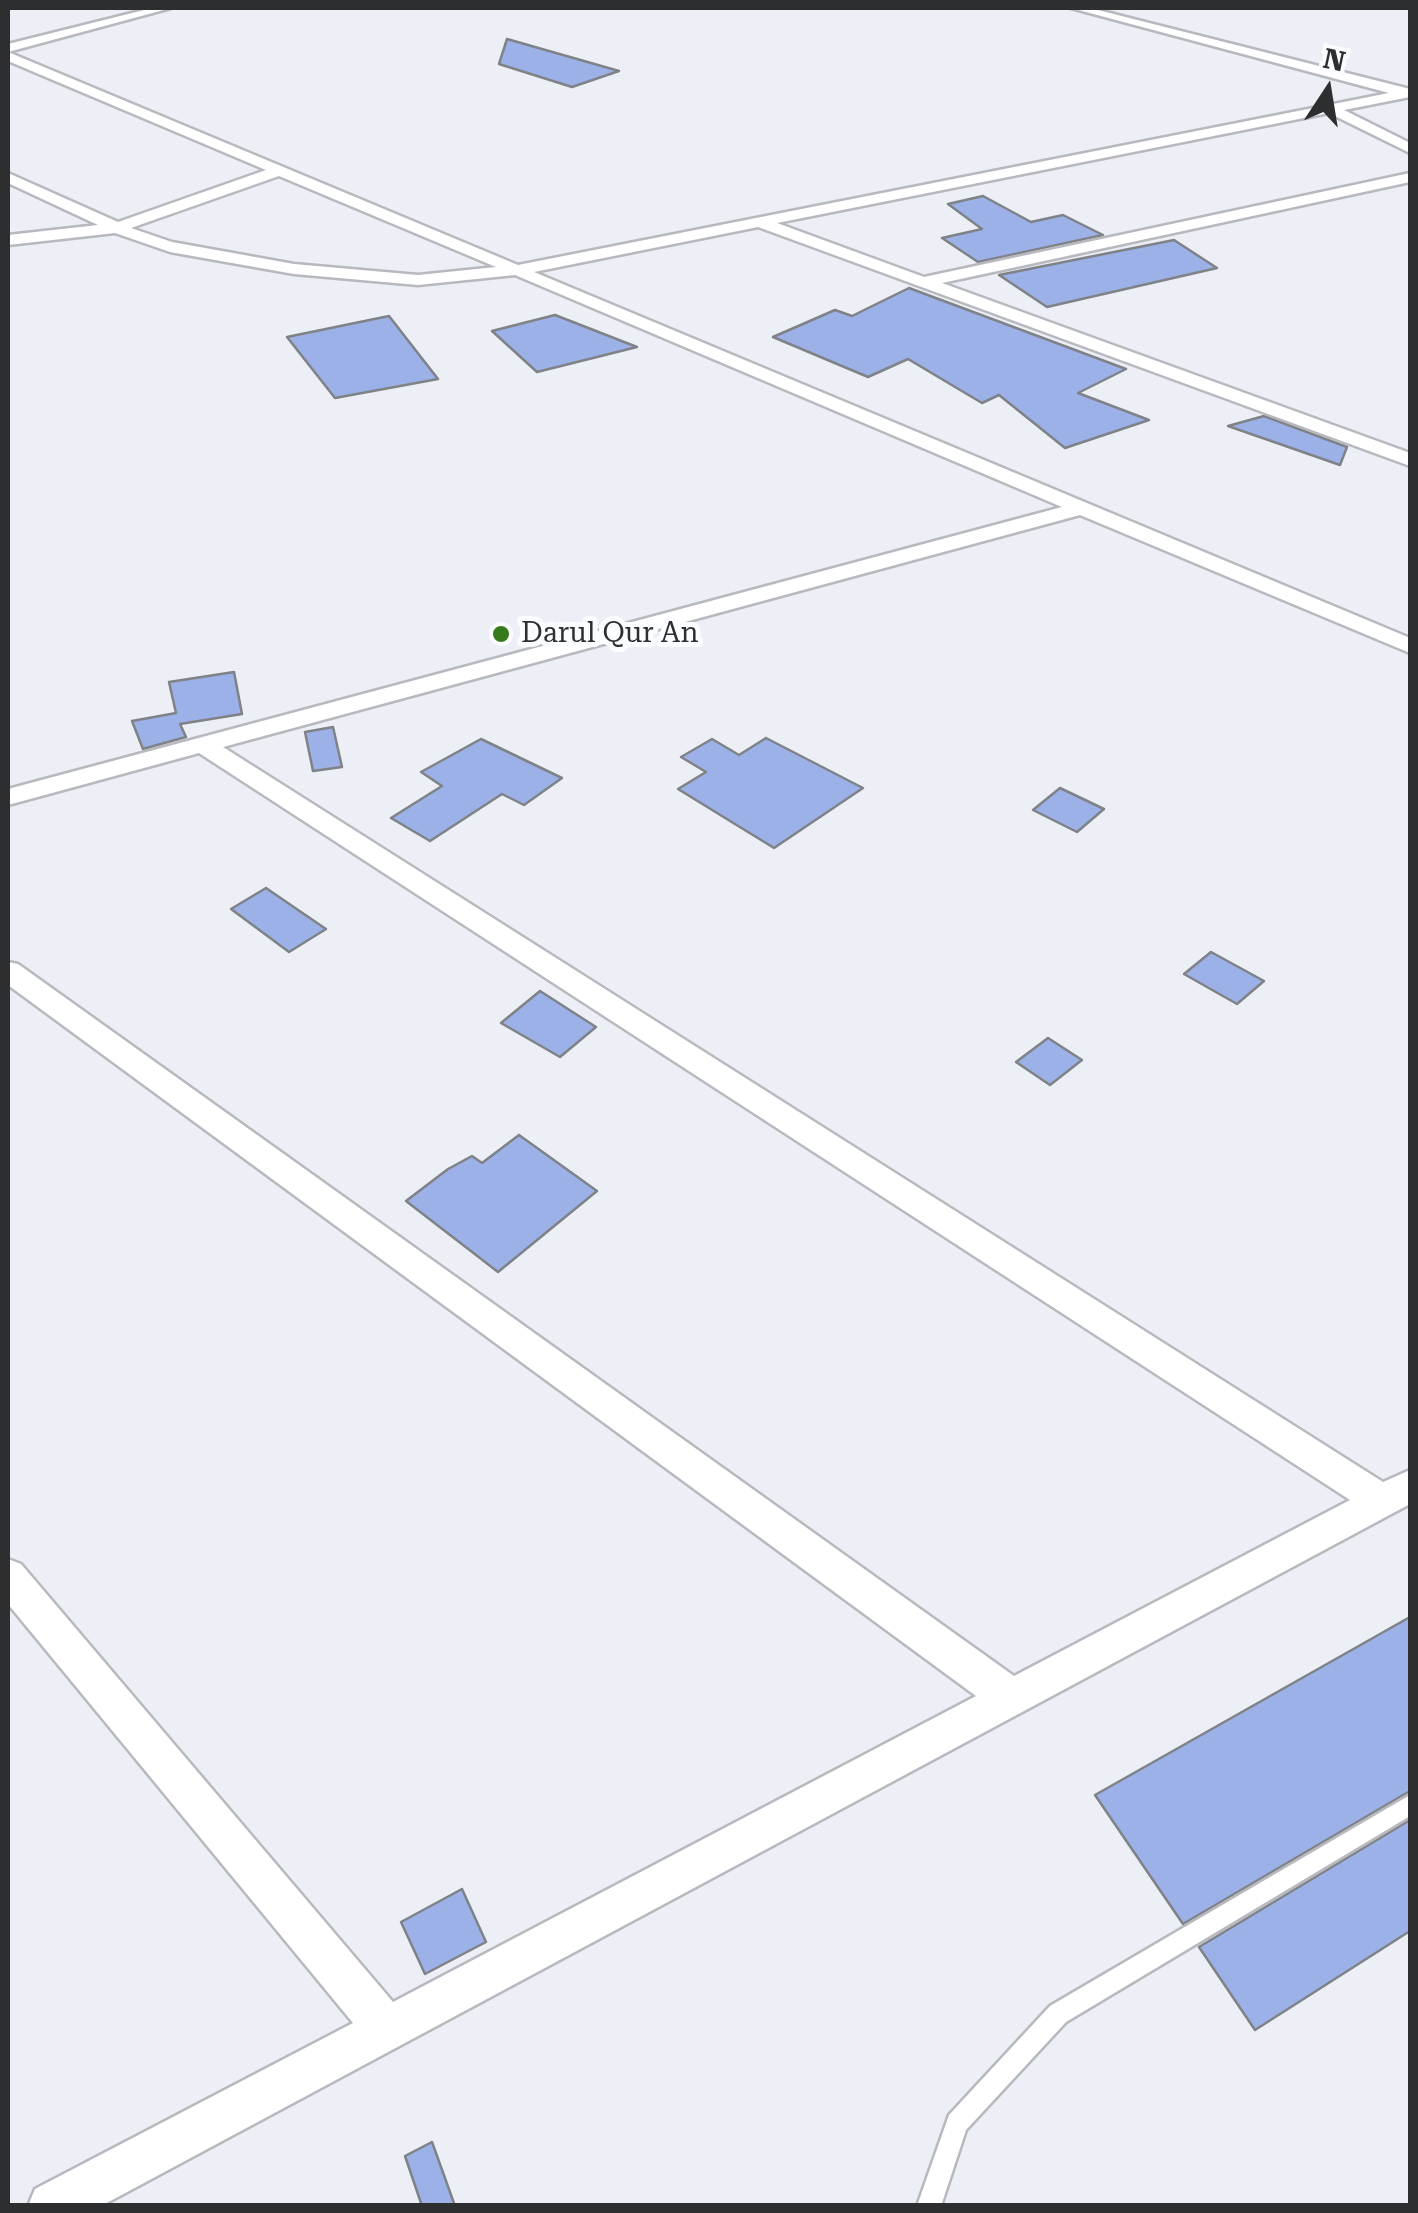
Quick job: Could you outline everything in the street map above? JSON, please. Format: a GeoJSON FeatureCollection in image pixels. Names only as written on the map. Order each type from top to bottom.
{"type":"FeatureCollection","features":[{"type":"Feature","properties":{"kind":"street"},"geometry":{"type":"LineString","coordinates":[[8,48],[140,10],[165,8]]}},
{"type":"Feature","properties":{"kind":"street"},"geometry":{"type":"LineString","coordinates":[[1077,8],[1409,93]]}},
{"type":"Feature","properties":{"kind":"street"},"geometry":{"type":"LineString","coordinates":[[8,56],[1082,508],[1405,637]]}},
{"type":"Feature","properties":{"kind":"street"},"geometry":{"type":"LineString","coordinates":[[8,177],[116,228],[170,246],[294,269],[418,280],[516,270],[1409,93]]}},
{"type":"Feature","properties":{"kind":"street"},"geometry":{"type":"LineString","coordinates":[[1331,108],[1410,149]]}},
{"type":"Feature","properties":{"kind":"street"},"geometry":{"type":"LineString","coordinates":[[8,240],[116,228],[281,170]]}},
{"type":"Feature","properties":{"kind":"street"},"geometry":{"type":"LineString","coordinates":[[923,282],[1410,177]]}},
{"type":"Feature","properties":{"kind":"street"},"geometry":{"type":"LineString","coordinates":[[759,222],[1410,460]]}},
{"type":"Feature","properties":{"kind":"street"},"geometry":{"type":"LineString","coordinates":[[8,796],[1082,508]]}},
{"type":"Feature","properties":{"kind":"street"},"geometry":{"type":"LineString","coordinates":[[52,2206],[1396,1494],[202,744]]}},
{"type":"Feature","properties":{"kind":"street"},"geometry":{"type":"LineString","coordinates":[[8,971],[1012,1698]]}},
{"type":"Feature","properties":{"kind":"street"},"geometry":{"type":"LineString","coordinates":[[8,1576],[388,2030]]}},
{"type":"Feature","properties":{"kind":"lane"},"geometry":{"type":"LineString","coordinates":[[929,2206],[957,2123],[1058,2014],[1410,1805]]}},
{"type":"Feature","properties":{"kind":"building"},"geometry":{"type":"Polygon","coordinates":[[[507,39],[619,71],[572,87],[499,64],[507,39]]]}},
{"type":"Feature","properties":{"kind":"building"},"geometry":{"type":"Polygon","coordinates":[[[983,196],[1031,222],[1063,215],[1103,235],[978,262],[942,238],[982,229],[948,204],[983,196]]]}},
{"type":"Feature","properties":{"kind":"building"},"geometry":{"type":"Polygon","coordinates":[[[1174,240],[1217,268],[1047,307],[999,275],[1174,240]]]}},
{"type":"Feature","properties":{"kind":"building"},"geometry":{"type":"Polygon","coordinates":[[[909,288],[1126,369],[1078,393],[1149,420],[1065,448],[999,395],[982,403],[908,359],[868,377],[773,337],[835,310],[852,316],[909,288]]]}},
{"type":"Feature","properties":{"kind":"building"},"geometry":{"type":"Polygon","coordinates":[[[555,315],[637,347],[537,372],[492,331],[555,315]]]}},
{"type":"Feature","properties":{"kind":"building"},"geometry":{"type":"Polygon","coordinates":[[[389,316],[438,379],[335,398],[287,337],[389,316]]]}},
{"type":"Feature","properties":{"kind":"building"},"geometry":{"type":"Polygon","coordinates":[[[1264,416],[1347,447],[1340,465],[1228,426],[1264,416]]]}},
{"type":"Feature","properties":{"kind":"building"},"geometry":{"type":"Polygon","coordinates":[[[234,672],[242,714],[180,724],[186,737],[143,749],[132,721],[176,713],[169,682],[234,672]]]}},
{"type":"Feature","properties":{"kind":"building"},"geometry":{"type":"Polygon","coordinates":[[[333,727],[342,767],[313,771],[305,732],[333,727]]]}},
{"type":"Feature","properties":{"kind":"building"},"geometry":{"type":"Polygon","coordinates":[[[766,738],[863,788],[774,848],[678,789],[706,772],[681,757],[712,739],[739,755],[766,738]]]}},
{"type":"Feature","properties":{"kind":"building"},"geometry":{"type":"Polygon","coordinates":[[[481,739],[562,778],[524,805],[502,794],[430,841],[391,818],[442,786],[421,772],[481,739]]]}},
{"type":"Feature","properties":{"kind":"building"},"geometry":{"type":"Polygon","coordinates":[[[1060,788],[1104,809],[1077,832],[1033,810],[1060,788]]]}},
{"type":"Feature","properties":{"kind":"building"},"geometry":{"type":"Polygon","coordinates":[[[266,888],[326,929],[289,952],[231,909],[266,888]]]}},
{"type":"Feature","properties":{"kind":"building"},"geometry":{"type":"Polygon","coordinates":[[[1211,952],[1264,981],[1237,1004],[1184,974],[1211,952]]]}},
{"type":"Feature","properties":{"kind":"building"},"geometry":{"type":"Polygon","coordinates":[[[540,991],[596,1027],[560,1057],[501,1023],[540,991]]]}},
{"type":"Feature","properties":{"kind":"building"},"geometry":{"type":"Polygon","coordinates":[[[1048,1038],[1082,1060],[1050,1085],[1016,1062],[1048,1038]]]}},
{"type":"Feature","properties":{"kind":"building"},"geometry":{"type":"Polygon","coordinates":[[[519,1135],[597,1191],[498,1272],[406,1201],[448,1169],[472,1156],[482,1163],[519,1135]]]}},
{"type":"Feature","properties":{"kind":"building"},"geometry":{"type":"Polygon","coordinates":[[[1410,1617],[1410,1791],[1183,1924],[1095,1795],[1410,1617]]]}},
{"type":"Feature","properties":{"kind":"building"},"geometry":{"type":"Polygon","coordinates":[[[1410,1820],[1410,1931],[1255,2030],[1199,1947],[1410,1820]]]}},
{"type":"Feature","properties":{"kind":"building"},"geometry":{"type":"Polygon","coordinates":[[[462,1889],[486,1942],[425,1974],[401,1922],[462,1889]]]}},
{"type":"Feature","properties":{"kind":"building"},"geometry":{"type":"Polygon","coordinates":[[[432,2142],[455,2206],[422,2206],[405,2156],[432,2142]]]}},
{"type":"Feature","properties":{"kind":"place","name":"Darul Qur An"},"geometry":{"type":"Point","coordinates":[501,634]}}]}
